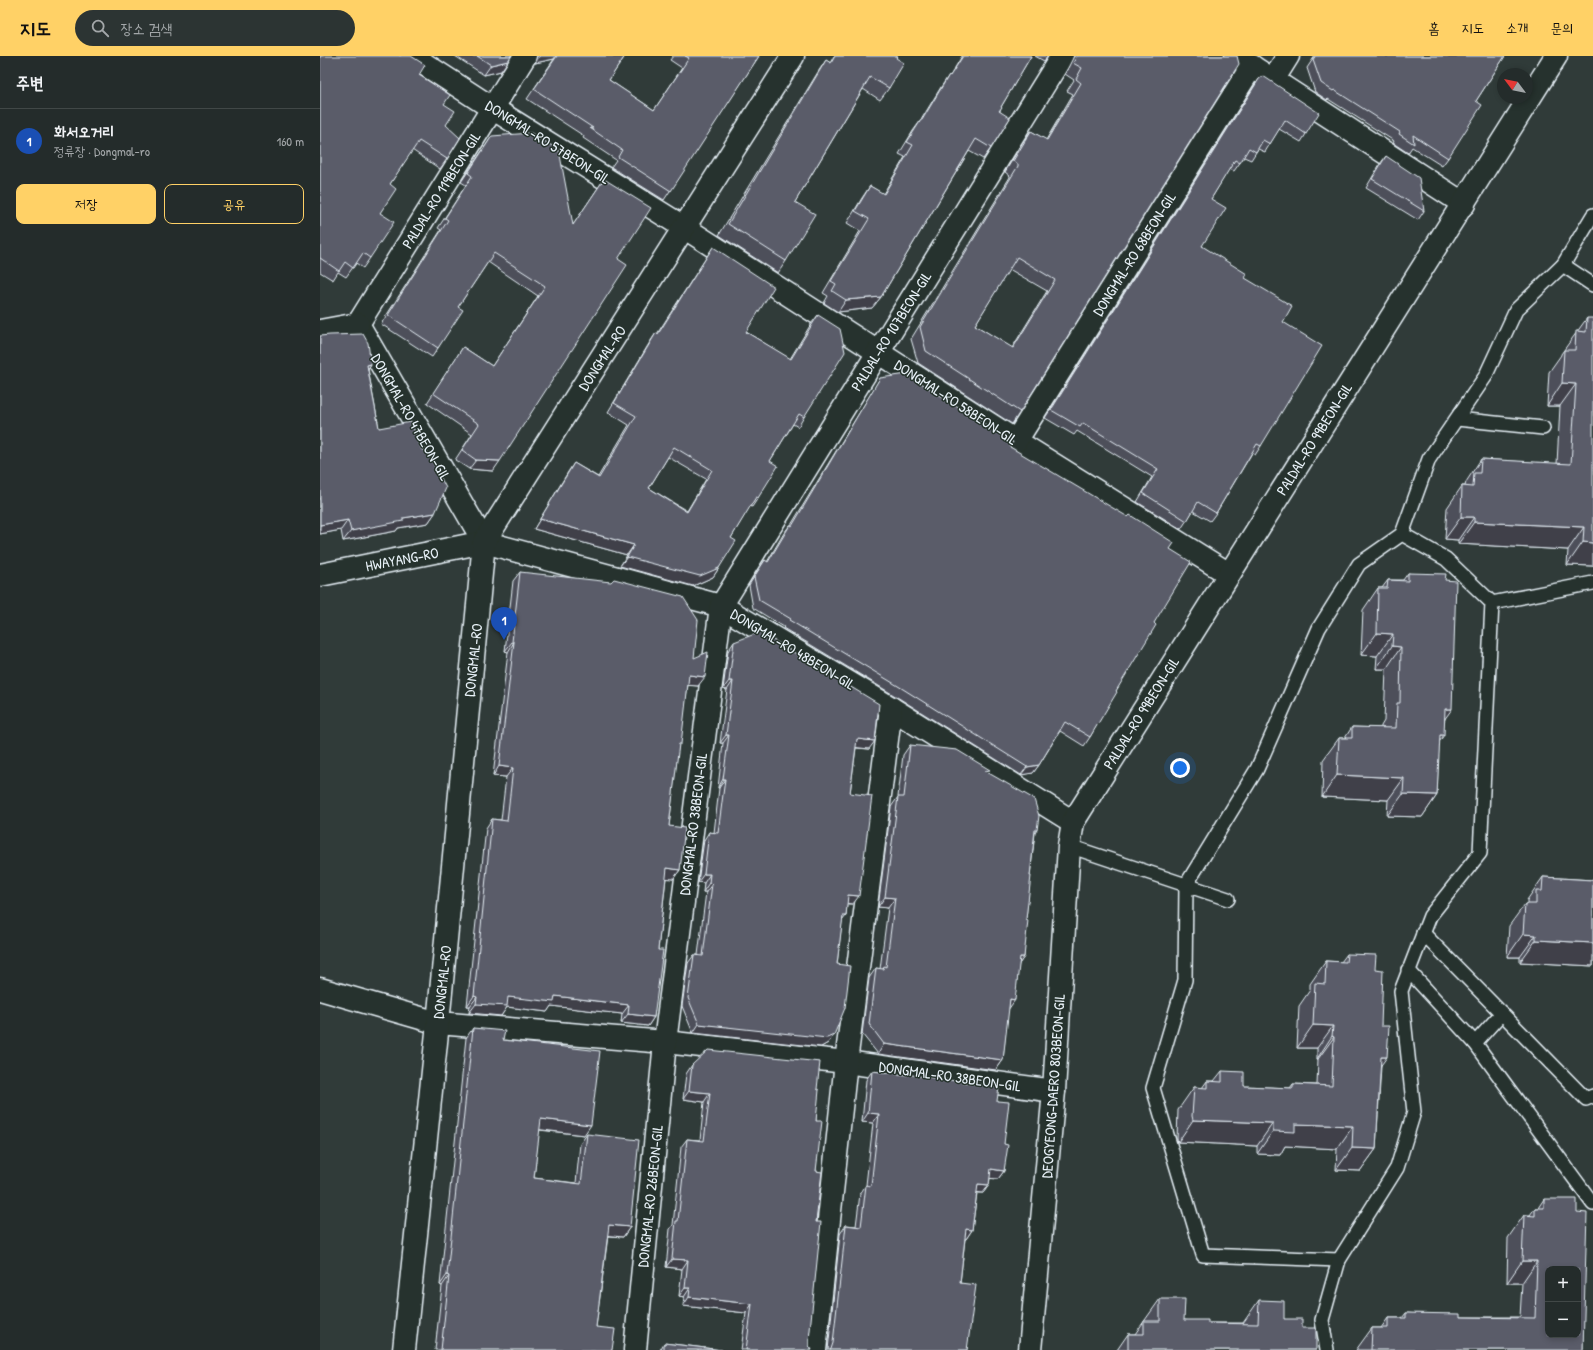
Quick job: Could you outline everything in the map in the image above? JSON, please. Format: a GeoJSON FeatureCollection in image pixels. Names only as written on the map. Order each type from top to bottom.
{"type":"FeatureCollection","features":[{"type":"Feature","properties":{"kind":"street","name":"DONGMAL-RO 57BEON-GIL"},"geometry":{"type":"LineString","coordinates":[[412,56],[492,108],[685,228]]}},
{"type":"Feature","properties":{"kind":"street","name":"PALDAL-RO 119BEON-GIL"},"geometry":{"type":"LineString","coordinates":[[358,324],[525,56]]}},
{"type":"Feature","properties":{"kind":"street","name":"DONGMAL-RO"},"geometry":{"type":"LineString","coordinates":[[404,1350],[438,1023],[484,542],[685,228],[792,56]]}},
{"type":"Feature","properties":{"kind":"street","name":"PALDAL-RO 107BEON-GIL"},"geometry":{"type":"LineString","coordinates":[[721,606],[877,351],[1062,56]]}},
{"type":"Feature","properties":{"kind":"street"},"geometry":{"type":"LineString","coordinates":[[1273,80],[1288,56]]}},
{"type":"Feature","properties":{"kind":"street","name":"PALDAL-RO 99BEON-GIL"},"geometry":{"type":"LineString","coordinates":[[1073,822],[1556,56]]}},
{"type":"Feature","properties":{"kind":"street","name":"DONGMAL-RO 68BEON-GIL"},"geometry":{"type":"LineString","coordinates":[[1016,441],[1244,61],[1464,204]]}},
{"type":"Feature","properties":{"kind":"street","name":"DONGMAL-RO 58BEON-GIL"},"geometry":{"type":"LineString","coordinates":[[685,228],[1016,441],[1229,574]]}},
{"type":"Feature","properties":{"kind":"street"},"geometry":{"type":"LineString","coordinates":[[320,331],[358,324]]}},
{"type":"Feature","properties":{"kind":"street","name":"DONGMAL-RO 47BEON-GIL"},"geometry":{"type":"LineString","coordinates":[[358,324],[484,542]]}},
{"type":"Feature","properties":{"kind":"street","name":"HWAYANG-RO"},"geometry":{"type":"LineString","coordinates":[[320,575],[484,542]]}},
{"type":"Feature","properties":{"kind":"street","name":"DONGMAL-RO 48BEON-GIL"},"geometry":{"type":"LineString","coordinates":[[484,542],[721,606],[891,708],[1073,822]]}},
{"type":"Feature","properties":{"kind":"street","name":"DONGMAL-RO 38BEON-GIL"},"geometry":{"type":"LineString","coordinates":[[665,1042],[721,606]]}},
{"type":"Feature","properties":{"kind":"street"},"geometry":{"type":"LineString","coordinates":[[814,1350],[846,1062],[891,708]]}},
{"type":"Feature","properties":{"kind":"street","name":"DEOGYEONG-DAERO 803BEON-GIL"},"geometry":{"type":"LineString","coordinates":[[1030,1350],[1054,1091],[1069,846],[1073,822]]}},
{"type":"Feature","properties":{"kind":"street","name":"DONGMAL-RO 38BEON-GIL"},"geometry":{"type":"LineString","coordinates":[[320,990],[438,1023],[665,1042],[846,1062],[1054,1091]]}},
{"type":"Feature","properties":{"kind":"street","name":"DONGMAL-RO 26BEON-GIL"},"geometry":{"type":"LineString","coordinates":[[636,1350],[665,1042]]}},
{"type":"Feature","properties":{"kind":"lane"},"geometry":{"type":"LineString","coordinates":[[1339,1260],[1202,1255],[1153,1088],[1185,980],[1186,885],[1257,769],[1319,628],[1359,564],[1402,534],[1428,460],[1486,377],[1516,310],[1563,265],[1593,214]]}},
{"type":"Feature","properties":{"kind":"lane"},"geometry":{"type":"LineString","coordinates":[[1563,265],[1593,285]]}},
{"type":"Feature","properties":{"kind":"lane"},"geometry":{"type":"LineString","coordinates":[[1457,419],[1542,428]]}},
{"type":"Feature","properties":{"kind":"lane"},"geometry":{"type":"LineString","coordinates":[[1402,534],[1446,560],[1492,602]]}},
{"type":"Feature","properties":{"kind":"lane"},"geometry":{"type":"LineString","coordinates":[[1492,602],[1593,583]]}},
{"type":"Feature","properties":{"kind":"lane"},"geometry":{"type":"LineString","coordinates":[[1327,1350],[1322,1320],[1339,1260],[1396,1168],[1414,1112],[1400,991],[1430,916],[1480,853],[1492,602]]}},
{"type":"Feature","properties":{"kind":"lane"},"geometry":{"type":"LineString","coordinates":[[1069,846],[1228,898]]}},
{"type":"Feature","properties":{"kind":"lane"},"geometry":{"type":"LineString","coordinates":[[1423,933],[1586,1099],[1593,1096]]}},
{"type":"Feature","properties":{"kind":"lane"},"geometry":{"type":"LineString","coordinates":[[1408,970],[1475,1044],[1593,1204]]}},
{"type":"Feature","properties":{"kind":"lane"},"geometry":{"type":"LineString","coordinates":[[1475,1044],[1502,1013]]}},
{"type":"Feature","properties":{"kind":"building"},"geometry":{"type":"Polygon","coordinates":[[[320,56],[411,56],[425,65],[419,75],[450,95],[444,104],[455,111],[446,125],[460,138],[447,159],[419,141],[390,184],[396,189],[380,213],[394,222],[370,258],[363,253],[353,268],[345,262],[339,271],[320,258],[320,56]]]}},
{"type":"Feature","properties":{"kind":"building"},"geometry":{"type":"Polygon","coordinates":[[[477,56],[511,56],[508,61],[491,65],[477,56]]]}},
{"type":"Feature","properties":{"kind":"building"},"geometry":{"type":"Polygon","coordinates":[[[557,56],[625,56],[609,80],[654,110],[689,58],[685,56],[759,56],[671,191],[618,157],[622,150],[590,128],[593,128],[534,89],[557,56]]]}},
{"type":"Feature","properties":{"kind":"building"},"geometry":{"type":"Polygon","coordinates":[[[835,56],[898,56],[896,58],[904,63],[889,88],[870,77],[795,202],[815,214],[786,261],[728,224],[826,60],[831,63],[835,56]]]}},
{"type":"Feature","properties":{"kind":"building"},"geometry":{"type":"Polygon","coordinates":[[[963,56],[1031,56],[999,111],[1010,118],[991,148],[976,139],[881,297],[846,300],[832,291],[836,284],[831,281],[869,219],[855,211],[870,186],[884,194],[913,145],[907,142],[949,75],[950,76],[963,56]]]}},
{"type":"Feature","properties":{"kind":"building"},"geometry":{"type":"Polygon","coordinates":[[[1077,56],[1237,56],[1239,64],[1020,412],[926,351],[920,327],[1018,166],[1018,164],[1013,161],[1031,131],[1047,140],[1081,83],[1076,79],[1082,68],[1073,63],[1077,56]],[[1017,257],[975,325],[1013,348],[1055,280],[1017,257]]]}},
{"type":"Feature","properties":{"kind":"building"},"geometry":{"type":"Polygon","coordinates":[[[1315,56],[1505,56],[1476,101],[1482,105],[1448,158],[1413,135],[1414,144],[1399,134],[1400,132],[1321,83],[1313,60],[1315,56]]]}},
{"type":"Feature","properties":{"kind":"building"},"geometry":{"type":"Polygon","coordinates":[[[1263,76],[1319,113],[1306,134],[1285,120],[1270,144],[1263,140],[1256,152],[1249,148],[1240,163],[1235,160],[1211,199],[1226,208],[1202,246],[1247,274],[1245,278],[1292,306],[1283,322],[1322,346],[1261,446],[1257,444],[1216,513],[1198,502],[1187,521],[1143,493],[1158,469],[1083,423],[1080,427],[1051,410],[1259,79],[1263,76]]]}},
{"type":"Feature","properties":{"kind":"building"},"geometry":{"type":"Polygon","coordinates":[[[531,133],[559,150],[573,225],[604,179],[651,208],[618,259],[627,265],[500,461],[476,460],[462,450],[479,424],[433,393],[463,347],[492,366],[545,286],[494,253],[458,307],[463,310],[438,348],[388,315],[448,220],[445,218],[472,176],[468,173],[492,136],[531,133]]]}},
{"type":"Feature","properties":{"kind":"building"},"geometry":{"type":"Polygon","coordinates":[[[1386,156],[1419,178],[1424,211],[1372,179],[1386,156]]]}},
{"type":"Feature","properties":{"kind":"building"},"geometry":{"type":"Polygon","coordinates":[[[713,247],[774,287],[746,332],[791,359],[818,315],[840,329],[845,352],[804,417],[799,414],[770,461],[778,466],[758,498],[756,497],[731,538],[736,541],[719,568],[700,576],[627,557],[634,545],[540,519],[574,463],[599,478],[636,416],[614,403],[656,333],[658,334],[713,247]],[[674,447],[649,488],[687,512],[712,470],[674,447]]]}},
{"type":"Feature","properties":{"kind":"building"},"geometry":{"type":"Polygon","coordinates":[[[1587,318],[1593,318],[1593,543],[1583,542],[1584,527],[1474,522],[1474,517],[1461,517],[1462,486],[1473,487],[1474,473],[1480,473],[1481,459],[1571,464],[1576,384],[1562,383],[1564,350],[1575,350],[1576,331],[1586,332],[1587,318]]]}},
{"type":"Feature","properties":{"kind":"building"},"geometry":{"type":"Polygon","coordinates":[[[363,334],[368,343],[371,364],[367,365],[379,428],[411,422],[422,450],[426,449],[446,488],[435,513],[403,518],[403,521],[351,531],[348,520],[320,525],[320,336],[363,334]]]}},
{"type":"Feature","properties":{"kind":"building"},"geometry":{"type":"Polygon","coordinates":[[[907,374],[1013,442],[1010,447],[1128,517],[1130,515],[1174,543],[1170,549],[1191,562],[1154,623],[1156,625],[1090,737],[1065,722],[1039,765],[1027,767],[759,600],[754,577],[765,560],[768,562],[790,525],[792,526],[880,378],[907,374]]]}},
{"type":"Feature","properties":{"kind":"building"},"geometry":{"type":"Polygon","coordinates":[[[520,572],[611,582],[614,579],[683,597],[698,620],[694,658],[708,652],[705,677],[689,675],[669,826],[685,828],[680,870],[667,868],[658,950],[663,950],[654,1017],[628,1014],[629,1005],[555,996],[554,1002],[508,997],[507,1006],[476,1004],[477,997],[474,996],[492,819],[507,821],[513,768],[499,766],[514,642],[512,642],[520,572]]]}},
{"type":"Feature","properties":{"kind":"building"},"geometry":{"type":"Polygon","coordinates":[[[1408,573],[1446,574],[1445,580],[1456,581],[1452,709],[1445,709],[1444,735],[1440,735],[1437,795],[1403,794],[1404,778],[1337,775],[1339,738],[1352,738],[1352,727],[1396,728],[1397,703],[1400,703],[1401,647],[1392,646],[1393,634],[1377,633],[1378,588],[1387,588],[1388,580],[1408,581],[1408,573]]]}},
{"type":"Feature","properties":{"kind":"building"},"geometry":{"type":"Polygon","coordinates":[[[760,632],[879,704],[875,741],[857,739],[850,793],[872,796],[859,896],[848,895],[846,916],[843,916],[837,964],[850,966],[845,1008],[834,1035],[827,1038],[699,1024],[688,998],[694,955],[703,956],[712,884],[709,883],[710,874],[704,874],[709,832],[718,833],[725,779],[723,779],[729,735],[726,735],[733,681],[729,681],[734,642],[760,632]]]}},
{"type":"Feature","properties":{"kind":"building"},"geometry":{"type":"Polygon","coordinates":[[[910,745],[957,750],[990,770],[985,771],[1034,799],[1039,816],[1037,830],[1035,830],[1030,876],[1026,919],[1028,920],[1024,957],[1020,957],[1015,1000],[1010,999],[1003,1060],[884,1044],[869,1024],[876,968],[883,969],[884,966],[886,967],[895,898],[885,897],[898,797],[904,797],[910,745]]]}},
{"type":"Feature","properties":{"kind":"building"},"geometry":{"type":"Polygon","coordinates":[[[1543,877],[1593,880],[1593,943],[1536,940],[1536,935],[1523,934],[1525,904],[1536,904],[1536,891],[1542,891],[1543,877]]]}},
{"type":"Feature","properties":{"kind":"building"},"geometry":{"type":"Polygon","coordinates":[[[1347,954],[1376,955],[1375,969],[1383,970],[1381,1026],[1389,1026],[1387,1057],[1381,1057],[1376,1149],[1352,1148],[1353,1126],[1295,1124],[1295,1132],[1273,1131],[1273,1123],[1193,1120],[1194,1087],[1207,1088],[1207,1081],[1222,1082],[1222,1071],[1244,1072],[1244,1086],[1293,1088],[1293,1084],[1332,1086],[1333,1026],[1313,1025],[1315,983],[1325,984],[1326,961],[1346,962],[1347,954]]]}},
{"type":"Feature","properties":{"kind":"building"},"geometry":{"type":"Polygon","coordinates":[[[473,1028],[505,1031],[503,1040],[600,1051],[591,1125],[541,1119],[534,1178],[581,1184],[587,1134],[639,1140],[630,1227],[609,1225],[596,1327],[615,1329],[612,1350],[441,1350],[449,1276],[447,1275],[473,1028]]]}},
{"type":"Feature","properties":{"kind":"building"},"geometry":{"type":"Polygon","coordinates":[[[708,1050],[820,1062],[816,1121],[822,1121],[816,1171],[822,1172],[816,1222],[821,1222],[809,1340],[809,1346],[812,1350],[746,1350],[752,1304],[689,1297],[690,1288],[685,1288],[688,1260],[672,1259],[676,1221],[678,1221],[687,1139],[704,1141],[710,1093],[689,1091],[692,1065],[708,1050]]]}},
{"type":"Feature","properties":{"kind":"building"},"geometry":{"type":"Polygon","coordinates":[[[872,1071],[999,1087],[997,1101],[1009,1102],[1004,1144],[1008,1145],[1004,1171],[991,1169],[989,1185],[978,1184],[972,1230],[966,1229],[960,1283],[976,1285],[967,1350],[830,1350],[833,1343],[846,1225],[861,1227],[866,1185],[871,1186],[879,1114],[868,1113],[872,1071]]]}},
{"type":"Feature","properties":{"kind":"building"},"geometry":{"type":"Polygon","coordinates":[[[1544,1199],[1577,1199],[1577,1212],[1587,1213],[1583,1350],[1371,1350],[1372,1328],[1388,1328],[1388,1318],[1406,1318],[1406,1313],[1460,1314],[1460,1317],[1535,1318],[1537,1261],[1522,1261],[1524,1215],[1535,1216],[1535,1208],[1544,1208],[1544,1199]]]}},
{"type":"Feature","properties":{"kind":"building"},"geometry":{"type":"Polygon","coordinates":[[[1160,1299],[1185,1299],[1184,1320],[1208,1320],[1208,1323],[1258,1324],[1259,1300],[1284,1301],[1284,1319],[1302,1319],[1302,1328],[1316,1328],[1316,1350],[1128,1350],[1128,1334],[1144,1334],[1144,1321],[1160,1321],[1160,1299]]]}},
{"type":"Feature","properties":{"kind":"building"},"geometry":{"type":"Polygon","coordinates":[[[664,1343],[722,1350],[664,1350],[664,1343]]]}},
{"type":"Feature","properties":{"kind":"place","name":"화서오거리"},"geometry":{"type":"Point","coordinates":[504,640]}}]}
